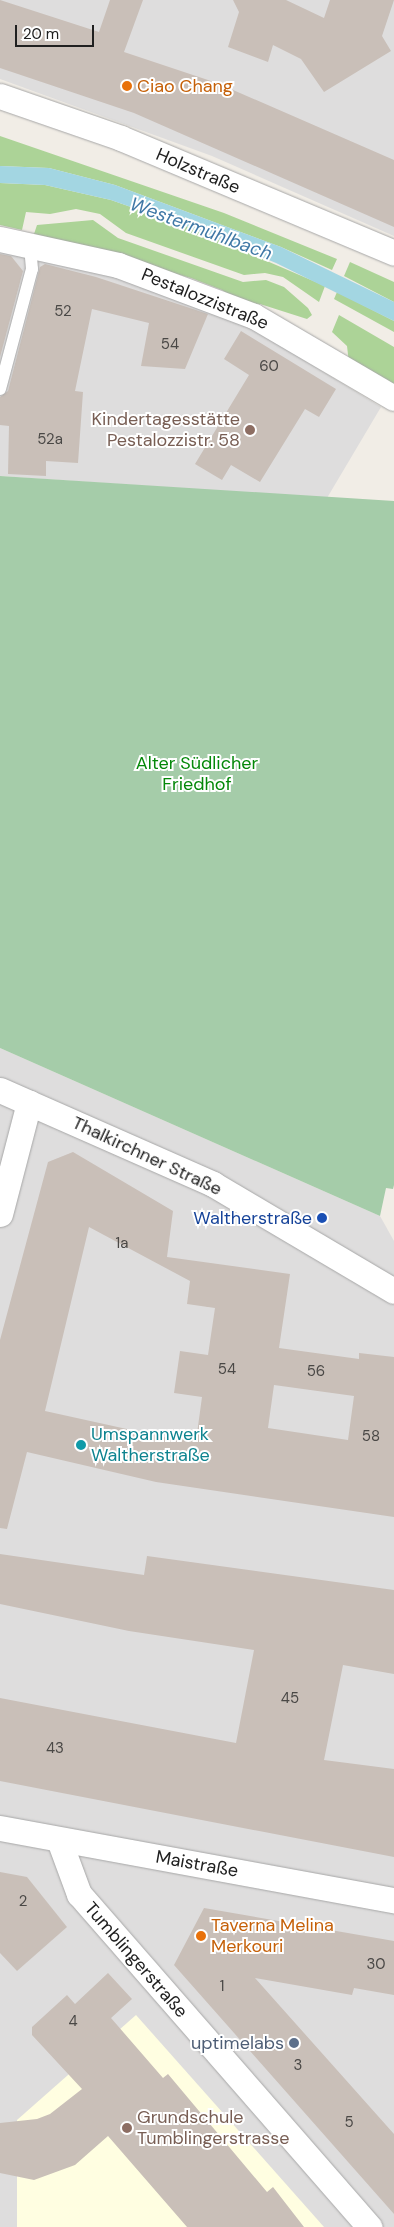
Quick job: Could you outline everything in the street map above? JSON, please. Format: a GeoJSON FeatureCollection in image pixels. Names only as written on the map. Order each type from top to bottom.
{"type":"FeatureCollection","features":[{"type":"Feature","properties":{"kind":"street","name":"Holzstraße"},"geometry":{"type":"LineString","coordinates":[[0,96],[121,138],[394,253]]}},
{"type":"Feature","properties":{"kind":"street","name":"Pestalozzistraße"},"geometry":{"type":"LineString","coordinates":[[0,239],[118,265],[254,316],[394,398]]}},
{"type":"Feature","properties":{"kind":"street","name":"Thalkirchner Straße"},"geometry":{"type":"LineString","coordinates":[[0,1090],[212,1184],[394,1291]]}},
{"type":"Feature","properties":{"kind":"street"},"geometry":{"type":"LineString","coordinates":[[0,1214],[29,1103]]}},
{"type":"Feature","properties":{"kind":"street","name":"Maistraße"},"geometry":{"type":"LineString","coordinates":[[0,1828],[394,1900]]}},
{"type":"Feature","properties":{"kind":"street","name":"Tumblingerstraße"},"geometry":{"type":"LineString","coordinates":[[59,1840],[79,1894],[369,2227]]}},
{"type":"Feature","properties":{"kind":"lane"},"geometry":{"type":"LineString","coordinates":[[0,390],[32,269],[30,245]]}},
{"type":"Feature","properties":{"kind":"shaded area"},"geometry":{"type":"Polygon","coordinates":[[[0,0],[394,0],[394,236],[212,156],[0,79],[0,0]]]}},
{"type":"Feature","properties":{"kind":"shaded area"},"geometry":{"type":"Polygon","coordinates":[[[0,250],[100,272],[245,324],[381,407],[327,498],[0,476],[0,250]]]}},
{"type":"Feature","properties":{"kind":"shaded area"},"geometry":{"type":"Polygon","coordinates":[[[0,1048],[380,1216],[394,1241],[394,2227],[0,2227],[0,1048]]]}},
{"type":"Feature","properties":{"kind":"shaded area","name":"Grundschule Tumblingerstrasse"},"geometry":{"type":"Polygon","coordinates":[[[136,2015],[324,2227],[17,2227],[17,2120],[136,2015]]]}},
{"type":"Feature","properties":{"kind":"green space"},"geometry":{"type":"Polygon","coordinates":[[[0,136],[224,213],[337,259],[332,270],[281,247],[115,185],[49,168],[0,166],[0,136]]]}},
{"type":"Feature","properties":{"kind":"green space"},"geometry":{"type":"Polygon","coordinates":[[[0,183],[45,185],[111,200],[188,227],[325,286],[319,302],[283,277],[265,273],[244,275],[126,233],[100,214],[76,209],[50,214],[26,212],[22,230],[0,225],[0,183]]]}},
{"type":"Feature","properties":{"kind":"green space"},"geometry":{"type":"Polygon","coordinates":[[[93,220],[118,238],[243,282],[266,280],[284,287],[308,308],[312,315],[307,319],[260,304],[248,307],[222,290],[191,278],[34,234],[37,225],[93,220]]]}},
{"type":"Feature","properties":{"kind":"green space"},"geometry":{"type":"Polygon","coordinates":[[[350,262],[394,282],[394,302],[344,276],[350,262]]]}},
{"type":"Feature","properties":{"kind":"green space"},"geometry":{"type":"Polygon","coordinates":[[[337,292],[394,321],[394,332],[334,299],[337,292]]]}},
{"type":"Feature","properties":{"kind":"green space"},"geometry":{"type":"Polygon","coordinates":[[[339,315],[394,347],[394,390],[349,363],[347,346],[332,332],[339,315]]]}},
{"type":"Feature","properties":{"kind":"green space","name":"Alter Südlicher Friedhof"},"geometry":{"type":"Polygon","coordinates":[[[0,476],[394,501],[394,1185],[393,1189],[386,1188],[380,1216],[0,1048],[0,476]]]}},
{"type":"Feature","properties":{"kind":"water","name":"Westermühlbach"},"geometry":{"type":"Polygon","coordinates":[[[0,166],[49,168],[115,185],[281,247],[394,302],[394,321],[276,263],[188,227],[111,200],[45,185],[0,183],[0,166]]]}},
{"type":"Feature","properties":{"kind":"building"},"geometry":{"type":"Polygon","coordinates":[[[0,0],[99,32],[110,0],[143,0],[124,52],[217,83],[394,160],[394,227],[134,113],[0,68],[0,0]]]}},
{"type":"Feature","properties":{"kind":"building"},"geometry":{"type":"Polygon","coordinates":[[[233,0],[286,0],[324,18],[330,0],[394,0],[382,36],[391,51],[324,92],[301,59],[273,45],[268,62],[228,47],[239,12],[233,0]]]}},
{"type":"Feature","properties":{"kind":"building"},"geometry":{"type":"Polygon","coordinates":[[[0,254],[11,256],[23,271],[0,357],[0,254]]]}},
{"type":"Feature","properties":{"kind":"building"},"geometry":{"type":"Polygon","coordinates":[[[45,264],[96,277],[208,314],[185,369],[141,366],[149,323],[92,309],[75,391],[83,392],[78,463],[46,461],[46,476],[8,474],[9,426],[0,425],[0,397],[8,391],[40,267],[45,264]]]}},
{"type":"Feature","properties":{"kind":"building"},"geometry":{"type":"Polygon","coordinates":[[[241,331],[336,389],[319,417],[305,409],[260,482],[231,465],[222,480],[195,464],[249,375],[224,359],[241,331]]]}},
{"type":"Feature","properties":{"kind":"building"},"geometry":{"type":"Polygon","coordinates":[[[73,1152],[173,1211],[167,1257],[290,1274],[279,1348],[359,1359],[359,1353],[394,1357],[394,1517],[156,1482],[27,1452],[7,1529],[0,1528],[0,1340],[48,1162],[73,1152]],[[89,1227],[45,1411],[163,1437],[196,1441],[202,1397],[174,1393],[180,1351],[208,1355],[215,1308],[187,1304],[190,1281],[89,1227]],[[274,1385],[268,1428],[348,1440],[354,1396],[274,1385]]]}},
{"type":"Feature","properties":{"kind":"building"},"geometry":{"type":"Polygon","coordinates":[[[0,1554],[144,1575],[147,1556],[394,1590],[394,1674],[343,1665],[324,1760],[394,1769],[394,1857],[0,1781],[0,1698],[236,1743],[254,1650],[129,1631],[0,1604],[0,1554]]]}},
{"type":"Feature","properties":{"kind":"building"},"geometry":{"type":"Polygon","coordinates":[[[0,1872],[27,1877],[67,1927],[17,1971],[0,1953],[0,1872]]]}},
{"type":"Feature","properties":{"kind":"building"},"geometry":{"type":"Polygon","coordinates":[[[204,1908],[394,1941],[394,1995],[354,1988],[352,1995],[255,1978],[394,2134],[394,2214],[174,1965],[204,1908]]]}},
{"type":"Feature","properties":{"kind":"building","name":"Grundschule Tumblingerstrasse"},"geometry":{"type":"Polygon","coordinates":[[[108,1973],[132,1999],[111,2018],[163,2078],[168,2074],[267,2192],[273,2187],[304,2227],[187,2227],[108,2136],[75,2165],[34,2180],[0,2173],[0,2123],[37,2119],[50,2114],[82,2089],[32,2035],[32,2027],[67,1995],[75,2004],[108,1973]]]}},
{"type":"Feature","properties":{"kind":"place","name":"Ciao Chang"},"geometry":{"type":"Point","coordinates":[127,86]}},
{"type":"Feature","properties":{"kind":"place","name":"Kindertagesstätte Pestalozzistr. 58"},"geometry":{"type":"Point","coordinates":[250,430]}},
{"type":"Feature","properties":{"kind":"place","name":"Waltherstraße"},"geometry":{"type":"Point","coordinates":[322,1218]}},
{"type":"Feature","properties":{"kind":"place","name":"Umspannwerk Waltherstraße"},"geometry":{"type":"Point","coordinates":[81,1445]}},
{"type":"Feature","properties":{"kind":"place","name":"Taverna Melina Merkouri"},"geometry":{"type":"Point","coordinates":[201,1936]}},
{"type":"Feature","properties":{"kind":"place","name":"uptimelabs"},"geometry":{"type":"Point","coordinates":[294,2043]}},
{"type":"Feature","properties":{"kind":"place","name":"Grundschule Tumblingerstrasse"},"geometry":{"type":"Point","coordinates":[127,2128]}}]}
